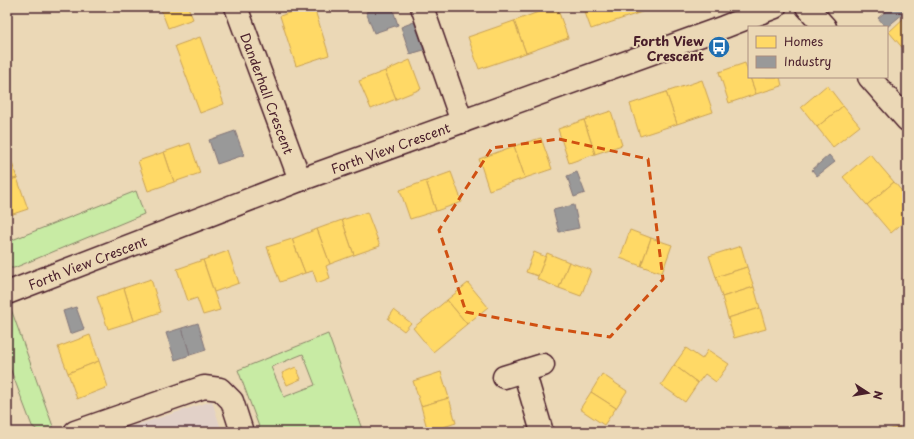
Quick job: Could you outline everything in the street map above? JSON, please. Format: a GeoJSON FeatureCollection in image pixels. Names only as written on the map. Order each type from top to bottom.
{"type":"FeatureCollection","features":[{"type":"Feature","properties":{"kind":"street","name":"Danderhall Crescent"},"geometry":{"type":"LineString","coordinates":[[236,7],[300,180]]}},
{"type":"Feature","properties":{"kind":"street"},"geometry":{"type":"LineString","coordinates":[[422,7],[462,122]]}},
{"type":"Feature","properties":{"kind":"street","name":"Forth View Crescent"},"geometry":{"type":"LineString","coordinates":[[7,293],[300,180],[716,30],[775,7]]}},
{"type":"Feature","properties":{"kind":"street"},"geometry":{"type":"LineString","coordinates":[[808,7],[824,26]]}},
{"type":"Feature","properties":{"kind":"street"},"geometry":{"type":"LineString","coordinates":[[870,78],[907,120]]}},
{"type":"Feature","properties":{"kind":"street"},"geometry":{"type":"LineString","coordinates":[[524,371],[542,432]]}},
{"type":"Feature","properties":{"kind":"street"},"geometry":{"type":"LineString","coordinates":[[74,432],[204,387],[220,389],[232,401],[242,432]]}},
{"type":"Feature","properties":{"kind":"highlighted area"},"geometry":{"type":"Polygon","coordinates":[[[559,139],[648,159],[663,279],[610,337],[556,329],[466,312],[439,230],[492,148],[559,139]]]}},
{"type":"Feature","properties":{"kind":"shaded area"},"geometry":{"type":"Polygon","coordinates":[[[212,401],[222,432],[114,432],[212,401]]]}},
{"type":"Feature","properties":{"kind":"green space"},"geometry":{"type":"Polygon","coordinates":[[[136,191],[144,214],[14,268],[7,268],[7,242],[136,191]]]}},
{"type":"Feature","properties":{"kind":"green space"},"geometry":{"type":"Polygon","coordinates":[[[11,309],[55,432],[40,432],[32,426],[7,360],[7,314],[11,309]]]}},
{"type":"Feature","properties":{"kind":"green space"},"geometry":{"type":"Polygon","coordinates":[[[328,334],[363,432],[261,432],[238,370],[328,334]],[[303,354],[271,367],[284,397],[315,385],[303,354]]]}},
{"type":"Feature","properties":{"kind":"building: Homes"},"geometry":{"type":"Polygon","coordinates":[[[160,7],[188,7],[193,19],[168,28],[160,7]]]}},
{"type":"Feature","properties":{"kind":"building: Homes"},"geometry":{"type":"Polygon","coordinates":[[[305,7],[314,7],[329,55],[296,66],[280,16],[305,7]]]}},
{"type":"Feature","properties":{"kind":"building: Homes"},"geometry":{"type":"Polygon","coordinates":[[[552,7],[557,7],[568,38],[526,53],[514,21],[552,7]]]}},
{"type":"Feature","properties":{"kind":"building: Homes"},"geometry":{"type":"Polygon","coordinates":[[[583,7],[633,7],[636,14],[591,29],[583,7]]]}},
{"type":"Feature","properties":{"kind":"building: Homes"},"geometry":{"type":"Polygon","coordinates":[[[633,7],[655,7],[636,14],[633,7]]]}},
{"type":"Feature","properties":{"kind":"building: Homes"},"geometry":{"type":"Polygon","coordinates":[[[907,15],[907,51],[906,52],[889,32],[907,15]]]}},
{"type":"Feature","properties":{"kind":"building: Homes"},"geometry":{"type":"Polygon","coordinates":[[[514,21],[526,53],[479,69],[468,37],[514,21]]]}},
{"type":"Feature","properties":{"kind":"building: Homes"},"geometry":{"type":"Polygon","coordinates":[[[200,37],[224,104],[200,113],[175,46],[200,37]]]}},
{"type":"Feature","properties":{"kind":"building: Homes"},"geometry":{"type":"Polygon","coordinates":[[[410,60],[421,89],[396,99],[385,71],[410,60]]]}},
{"type":"Feature","properties":{"kind":"building: Homes"},"geometry":{"type":"Polygon","coordinates":[[[745,63],[748,71],[748,78],[750,78],[756,94],[729,103],[719,72],[745,63]]]}},
{"type":"Feature","properties":{"kind":"building: Homes"},"geometry":{"type":"Polygon","coordinates":[[[385,71],[396,99],[371,109],[359,81],[385,71]]]}},
{"type":"Feature","properties":{"kind":"building: Homes"},"geometry":{"type":"Polygon","coordinates":[[[750,78],[780,78],[782,86],[756,94],[750,78]]]}},
{"type":"Feature","properties":{"kind":"building: Homes"},"geometry":{"type":"Polygon","coordinates":[[[702,80],[713,112],[677,124],[666,92],[702,80]]]}},
{"type":"Feature","properties":{"kind":"building: Homes"},"geometry":{"type":"Polygon","coordinates":[[[827,85],[843,106],[817,127],[801,107],[827,85]]]}},
{"type":"Feature","properties":{"kind":"building: Homes"},"geometry":{"type":"Polygon","coordinates":[[[666,92],[677,124],[640,136],[630,104],[666,92]]]}},
{"type":"Feature","properties":{"kind":"building: Homes"},"geometry":{"type":"Polygon","coordinates":[[[843,106],[860,126],[833,147],[817,127],[843,106]]]}},
{"type":"Feature","properties":{"kind":"building: Homes"},"geometry":{"type":"Polygon","coordinates":[[[611,111],[622,145],[595,154],[584,120],[611,111]]]}},
{"type":"Feature","properties":{"kind":"building: Homes"},"geometry":{"type":"Polygon","coordinates":[[[584,120],[595,154],[569,163],[558,129],[584,120]]]}},
{"type":"Feature","properties":{"kind":"building: Homes"},"geometry":{"type":"Polygon","coordinates":[[[541,138],[552,169],[525,178],[514,146],[541,138]]]}},
{"type":"Feature","properties":{"kind":"building: Homes"},"geometry":{"type":"Polygon","coordinates":[[[190,143],[200,173],[174,182],[164,152],[190,143]]]}},
{"type":"Feature","properties":{"kind":"building: Homes"},"geometry":{"type":"Polygon","coordinates":[[[514,146],[525,178],[489,190],[479,159],[514,146]]]}},
{"type":"Feature","properties":{"kind":"building: Homes"},"geometry":{"type":"Polygon","coordinates":[[[7,148],[17,178],[7,181],[7,148]]]}},
{"type":"Feature","properties":{"kind":"building: Homes"},"geometry":{"type":"Polygon","coordinates":[[[164,152],[174,182],[148,191],[138,161],[164,152]]]}},
{"type":"Feature","properties":{"kind":"building: Homes"},"geometry":{"type":"Polygon","coordinates":[[[870,154],[894,182],[867,205],[843,177],[870,154]]]}},
{"type":"Feature","properties":{"kind":"building: Homes"},"geometry":{"type":"Polygon","coordinates":[[[451,172],[462,202],[436,211],[426,181],[451,172]]]}},
{"type":"Feature","properties":{"kind":"building: Homes"},"geometry":{"type":"Polygon","coordinates":[[[17,178],[28,209],[7,216],[7,181],[17,178]]]}},
{"type":"Feature","properties":{"kind":"building: Homes"},"geometry":{"type":"Polygon","coordinates":[[[426,181],[436,211],[410,219],[400,190],[426,181]]]}},
{"type":"Feature","properties":{"kind":"building: Homes"},"geometry":{"type":"Polygon","coordinates":[[[894,182],[907,197],[907,219],[891,233],[867,205],[894,182]]]}},
{"type":"Feature","properties":{"kind":"building: Homes"},"geometry":{"type":"Polygon","coordinates":[[[367,212],[380,246],[354,255],[342,220],[367,212]]]}},
{"type":"Feature","properties":{"kind":"building: Homes"},"geometry":{"type":"Polygon","coordinates":[[[342,220],[354,255],[330,264],[317,229],[342,220]]]}},
{"type":"Feature","properties":{"kind":"building: Homes"},"geometry":{"type":"Polygon","coordinates":[[[317,229],[330,264],[326,266],[330,278],[317,283],[313,271],[305,273],[292,239],[317,229]]]}},
{"type":"Feature","properties":{"kind":"building: Homes"},"geometry":{"type":"Polygon","coordinates":[[[630,230],[651,238],[641,266],[620,258],[630,230]]]}},
{"type":"Feature","properties":{"kind":"building: Homes"},"geometry":{"type":"Polygon","coordinates":[[[651,238],[672,245],[662,273],[641,266],[651,238]]]}},
{"type":"Feature","properties":{"kind":"building: Homes"},"geometry":{"type":"Polygon","coordinates":[[[292,239],[305,273],[280,282],[267,247],[292,239]]]}},
{"type":"Feature","properties":{"kind":"building: Homes"},"geometry":{"type":"Polygon","coordinates":[[[741,246],[747,267],[716,277],[709,256],[741,246]]]}},
{"type":"Feature","properties":{"kind":"building: Homes"},"geometry":{"type":"Polygon","coordinates":[[[228,251],[239,283],[214,292],[203,260],[228,251]]]}},
{"type":"Feature","properties":{"kind":"building: Homes"},"geometry":{"type":"Polygon","coordinates":[[[534,252],[546,257],[538,276],[526,272],[534,252]]]}},
{"type":"Feature","properties":{"kind":"building: Homes"},"geometry":{"type":"Polygon","coordinates":[[[547,253],[569,262],[559,288],[537,279],[547,253]]]}},
{"type":"Feature","properties":{"kind":"building: Homes"},"geometry":{"type":"Polygon","coordinates":[[[203,260],[220,310],[203,315],[197,298],[188,301],[177,269],[203,260]]]}},
{"type":"Feature","properties":{"kind":"building: Homes"},"geometry":{"type":"Polygon","coordinates":[[[569,262],[591,270],[581,296],[559,288],[569,262]]]}},
{"type":"Feature","properties":{"kind":"building: Homes"},"geometry":{"type":"Polygon","coordinates":[[[747,267],[754,287],[722,297],[716,277],[747,267]]]}},
{"type":"Feature","properties":{"kind":"building: Homes"},"geometry":{"type":"Polygon","coordinates":[[[151,279],[161,312],[134,321],[124,288],[151,279]]]}},
{"type":"Feature","properties":{"kind":"building: Homes"},"geometry":{"type":"Polygon","coordinates":[[[468,283],[488,307],[467,324],[447,300],[468,283]]]}},
{"type":"Feature","properties":{"kind":"building: Homes"},"geometry":{"type":"Polygon","coordinates":[[[754,287],[760,308],[728,318],[722,297],[754,287]]]}},
{"type":"Feature","properties":{"kind":"building: Homes"},"geometry":{"type":"Polygon","coordinates":[[[124,288],[134,321],[108,329],[97,297],[124,288]]]}},
{"type":"Feature","properties":{"kind":"building: Homes"},"geometry":{"type":"Polygon","coordinates":[[[447,300],[467,324],[433,352],[413,328],[447,300]]]}},
{"type":"Feature","properties":{"kind":"building: Homes"},"geometry":{"type":"Polygon","coordinates":[[[760,308],[766,329],[734,338],[728,318],[760,308]]]}},
{"type":"Feature","properties":{"kind":"building: Homes"},"geometry":{"type":"Polygon","coordinates":[[[394,310],[411,323],[404,331],[388,319],[394,310]]]}},
{"type":"Feature","properties":{"kind":"building: Homes"},"geometry":{"type":"Polygon","coordinates":[[[90,335],[99,361],[68,373],[58,347],[90,335]]]}},
{"type":"Feature","properties":{"kind":"building: Homes"},"geometry":{"type":"Polygon","coordinates":[[[686,348],[702,359],[708,350],[729,364],[716,382],[705,374],[698,383],[674,365],[686,348]]]}},
{"type":"Feature","properties":{"kind":"building: Homes"},"geometry":{"type":"Polygon","coordinates":[[[99,361],[108,387],[77,399],[68,373],[99,361]]]}},
{"type":"Feature","properties":{"kind":"building: Homes"},"geometry":{"type":"Polygon","coordinates":[[[674,365],[698,383],[685,402],[661,385],[674,365]]]}},
{"type":"Feature","properties":{"kind":"building: Homes"},"geometry":{"type":"Polygon","coordinates":[[[296,367],[301,379],[287,385],[282,373],[296,367]]]}},
{"type":"Feature","properties":{"kind":"building: Homes"},"geometry":{"type":"Polygon","coordinates":[[[441,372],[449,398],[421,406],[413,381],[441,372]]]}},
{"type":"Feature","properties":{"kind":"building: Homes"},"geometry":{"type":"Polygon","coordinates":[[[602,374],[627,391],[616,408],[591,392],[602,374]]]}},
{"type":"Feature","properties":{"kind":"building: Homes"},"geometry":{"type":"Polygon","coordinates":[[[591,392],[616,408],[604,425],[580,409],[591,392]]]}},
{"type":"Feature","properties":{"kind":"building: Homes"},"geometry":{"type":"Polygon","coordinates":[[[449,398],[456,423],[428,432],[421,406],[449,398]]]}},
{"type":"Feature","properties":{"kind":"building: Homes"},"geometry":{"type":"Polygon","coordinates":[[[907,425],[907,432],[888,432],[888,430],[907,425]]]}},
{"type":"Feature","properties":{"kind":"building: Industry"},"geometry":{"type":"Polygon","coordinates":[[[382,7],[392,7],[398,25],[374,33],[366,12],[382,7]]]}},
{"type":"Feature","properties":{"kind":"building: Industry"},"geometry":{"type":"Polygon","coordinates":[[[891,7],[899,7],[904,13],[888,26],[885,26],[878,18],[891,7]]]}},
{"type":"Feature","properties":{"kind":"building: Industry"},"geometry":{"type":"Polygon","coordinates":[[[414,22],[424,50],[410,54],[401,27],[414,22]]]}},
{"type":"Feature","properties":{"kind":"building: Industry"},"geometry":{"type":"Polygon","coordinates":[[[235,131],[244,155],[217,164],[209,140],[235,131]]]}},
{"type":"Feature","properties":{"kind":"building: Industry"},"geometry":{"type":"Polygon","coordinates":[[[829,155],[835,162],[817,176],[812,170],[829,155]]]}},
{"type":"Feature","properties":{"kind":"building: Industry"},"geometry":{"type":"Polygon","coordinates":[[[577,172],[585,193],[574,197],[567,176],[577,172]]]}},
{"type":"Feature","properties":{"kind":"building: Industry"},"geometry":{"type":"Polygon","coordinates":[[[574,205],[579,228],[559,232],[553,210],[574,205]]]}},
{"type":"Feature","properties":{"kind":"building: Industry"},"geometry":{"type":"Polygon","coordinates":[[[76,307],[84,329],[70,334],[63,311],[76,307]]]}},
{"type":"Feature","properties":{"kind":"building: Industry"},"geometry":{"type":"Polygon","coordinates":[[[198,323],[206,350],[190,355],[182,328],[198,323]]]}},
{"type":"Feature","properties":{"kind":"building: Industry"},"geometry":{"type":"Polygon","coordinates":[[[182,328],[190,355],[175,360],[166,333],[182,328]]]}},
{"type":"Feature","properties":{"kind":"place","name":"Forth View Crescent"},"geometry":{"type":"Point","coordinates":[719,47]}}]}
